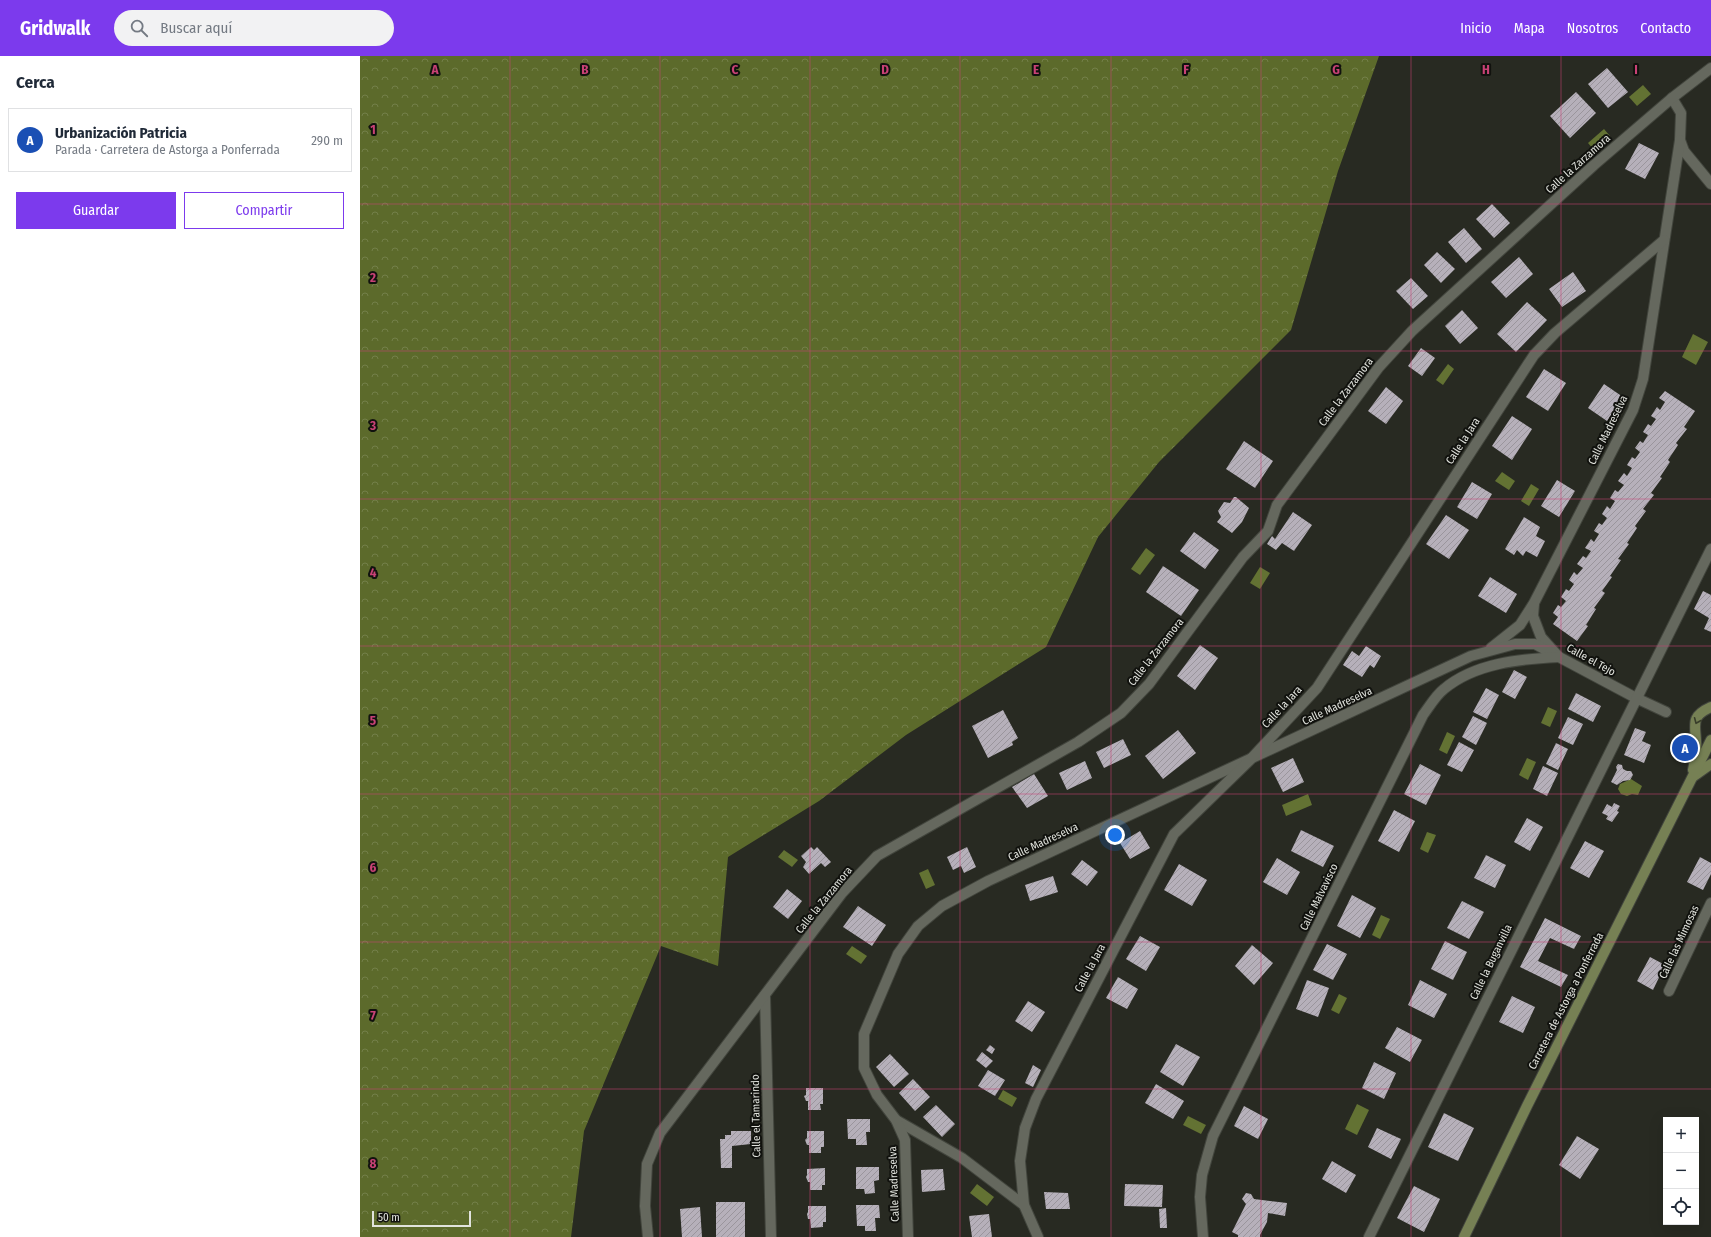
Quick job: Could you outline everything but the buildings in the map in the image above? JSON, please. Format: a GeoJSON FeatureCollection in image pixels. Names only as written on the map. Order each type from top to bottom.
{"type":"FeatureCollection","features":[{"type":"Feature","properties":{"kind":"main road","name":"Carretera de Astorga a Ponferrada"},"geometry":{"type":"LineString","coordinates":[[1692,778],[1696,741],[1694,730],[1695,721],[1699,715],[1711,707]]}},
{"type":"Feature","properties":{"kind":"main road","name":"Carretera de Astorga a Ponferrada"},"geometry":{"type":"LineString","coordinates":[[1464,1237],[1527,1106],[1692,778],[1708,752],[1711,740]]}},
{"type":"Feature","properties":{"kind":"main road"},"geometry":{"type":"LineString","coordinates":[[1696,741],[1708,752]]}},
{"type":"Feature","properties":{"kind":"main road","name":"Carretera de Astorga a Ponferrada"},"geometry":{"type":"LineString","coordinates":[[1692,778],[1711,764]]}},
{"type":"Feature","properties":{"kind":"street","name":"Calle la Zarzamora"},"geometry":{"type":"LineString","coordinates":[[648,1237],[645,1206],[647,1164],[660,1133],[842,893],[877,856],[1078,742],[1121,713],[1149,684],[1243,557],[1268,531],[1277,505],[1379,367],[1412,331],[1594,165],[1672,98],[1711,68]]}},
{"type":"Feature","properties":{"kind":"street","name":"Calle Madreselva"},"geometry":{"type":"LineString","coordinates":[[1489,651],[1520,625],[1534,603],[1633,410],[1643,379],[1680,140],[1681,113],[1672,98]]}},
{"type":"Feature","properties":{"kind":"street"},"geometry":{"type":"LineString","coordinates":[[1680,140],[1684,151],[1711,184]]}},
{"type":"Feature","properties":{"kind":"street","name":"Calle la Jara"},"geometry":{"type":"LineString","coordinates":[[1038,1237],[1024,1205],[1020,1162],[1025,1128],[1036,1099],[1174,834],[1249,761],[1317,688],[1534,355],[1555,333],[1664,240]]}},
{"type":"Feature","properties":{"kind":"street","name":"Calle la Buganvilla"},"geometry":{"type":"LineString","coordinates":[[1369,1237],[1711,549]]}},
{"type":"Feature","properties":{"kind":"street","name":"Calle el Tejo"},"geometry":{"type":"LineString","coordinates":[[1534,603],[1533,616],[1541,637],[1559,657],[1636,698],[1666,712]]}},
{"type":"Feature","properties":{"kind":"street","name":"Calle Madreselva"},"geometry":{"type":"LineString","coordinates":[[908,1237],[905,1140],[896,1120],[877,1095],[864,1068],[864,1034],[898,954],[918,926],[942,906],[988,881],[1249,761],[1471,656],[1515,644],[1535,644],[1559,657]]}},
{"type":"Feature","properties":{"kind":"street","name":"Calle Malvavisco"},"geometry":{"type":"LineString","coordinates":[[1203,1237],[1200,1197],[1202,1175],[1213,1136],[1422,715],[1444,689],[1464,676],[1490,666],[1528,658],[1559,657]]}},
{"type":"Feature","properties":{"kind":"street","name":"Calle las Mimosas"},"geometry":{"type":"LineString","coordinates":[[1669,991],[1711,903]]}},
{"type":"Feature","properties":{"kind":"street","name":"Calle el Tamarindo"},"geometry":{"type":"LineString","coordinates":[[765,995],[771,1237]]}},
{"type":"Feature","properties":{"kind":"street"},"geometry":{"type":"LineString","coordinates":[[896,1120],[962,1158],[1024,1205]]}},
{"type":"Feature","properties":{"kind":"green space"},"geometry":{"type":"Polygon","coordinates":[[[360,56],[1379,56],[1338,171],[1291,330],[1159,462],[1098,537],[1046,647],[906,735],[819,801],[728,857],[718,966],[661,946],[584,1131],[571,1237],[360,1237],[360,56]]]}},
{"type":"Feature","properties":{"kind":"shaded area"},"geometry":{"type":"Polygon","coordinates":[[[1643,85],[1651,94],[1637,106],[1629,97],[1643,85]]]}},
{"type":"Feature","properties":{"kind":"shaded area"},"geometry":{"type":"Polygon","coordinates":[[[1604,129],[1610,136],[1594,150],[1588,143],[1604,129]]]}},
{"type":"Feature","properties":{"kind":"shaded area"},"geometry":{"type":"Polygon","coordinates":[[[1693,334],[1708,342],[1696,365],[1682,357],[1693,334]]]}},
{"type":"Feature","properties":{"kind":"shaded area"},"geometry":{"type":"Polygon","coordinates":[[[1448,364],[1454,369],[1443,385],[1436,380],[1448,364]]]}},
{"type":"Feature","properties":{"kind":"shaded area"},"geometry":{"type":"Polygon","coordinates":[[[1502,472],[1515,481],[1509,490],[1495,481],[1502,472]]]}},
{"type":"Feature","properties":{"kind":"shaded area"},"geometry":{"type":"Polygon","coordinates":[[[1531,484],[1539,489],[1529,506],[1521,501],[1531,484]]]}},
{"type":"Feature","properties":{"kind":"shaded area"},"geometry":{"type":"Polygon","coordinates":[[[1146,548],[1155,555],[1140,575],[1131,569],[1146,548]]]}},
{"type":"Feature","properties":{"kind":"shaded area"},"geometry":{"type":"Polygon","coordinates":[[[1260,567],[1270,573],[1260,589],[1250,583],[1260,567]]]}},
{"type":"Feature","properties":{"kind":"shaded area"},"geometry":{"type":"Polygon","coordinates":[[[1548,707],[1557,711],[1550,727],[1541,723],[1548,707]]]}},
{"type":"Feature","properties":{"kind":"shaded area"},"geometry":{"type":"Polygon","coordinates":[[[1447,732],[1455,736],[1447,754],[1439,750],[1447,732]]]}},
{"type":"Feature","properties":{"kind":"shaded area"},"geometry":{"type":"Polygon","coordinates":[[[1527,758],[1536,762],[1528,780],[1519,775],[1527,758]]]}},
{"type":"Feature","properties":{"kind":"shaded area"},"geometry":{"type":"Polygon","coordinates":[[[1631,779],[1642,786],[1638,795],[1632,794],[1627,796],[1621,794],[1618,789],[1620,784],[1631,779]]]}},
{"type":"Feature","properties":{"kind":"shaded area"},"geometry":{"type":"Polygon","coordinates":[[[1308,794],[1312,805],[1286,816],[1282,805],[1308,794]]]}},
{"type":"Feature","properties":{"kind":"shaded area"},"geometry":{"type":"Polygon","coordinates":[[[1427,832],[1436,835],[1428,853],[1420,849],[1427,832]]]}},
{"type":"Feature","properties":{"kind":"shaded area"},"geometry":{"type":"Polygon","coordinates":[[[784,850],[798,860],[792,867],[778,857],[784,850]]]}},
{"type":"Feature","properties":{"kind":"shaded area"},"geometry":{"type":"Polygon","coordinates":[[[928,869],[935,885],[926,889],[919,873],[928,869]]]}},
{"type":"Feature","properties":{"kind":"shaded area"},"geometry":{"type":"Polygon","coordinates":[[[1381,915],[1390,919],[1380,939],[1372,935],[1381,915]]]}},
{"type":"Feature","properties":{"kind":"shaded area"},"geometry":{"type":"Polygon","coordinates":[[[852,946],[867,956],[861,964],[846,954],[852,946]]]}},
{"type":"Feature","properties":{"kind":"shaded area"},"geometry":{"type":"Polygon","coordinates":[[[1339,994],[1347,998],[1339,1014],[1331,1010],[1339,994]]]}},
{"type":"Feature","properties":{"kind":"shaded area"},"geometry":{"type":"Polygon","coordinates":[[[1003,1090],[1017,1098],[1012,1107],[998,1099],[1003,1090]]]}},
{"type":"Feature","properties":{"kind":"shaded area"},"geometry":{"type":"Polygon","coordinates":[[[1357,1104],[1369,1110],[1357,1135],[1345,1129],[1357,1104]]]}},
{"type":"Feature","properties":{"kind":"shaded area"},"geometry":{"type":"Polygon","coordinates":[[[1188,1116],[1206,1125],[1201,1134],[1183,1125],[1188,1116]]]}},
{"type":"Feature","properties":{"kind":"shaded area"},"geometry":{"type":"Polygon","coordinates":[[[977,1184],[994,1197],[987,1206],[970,1193],[977,1184]]]}},
{"type":"Feature","properties":{"kind":"place","name":"Urbanización Patricia"},"geometry":{"type":"Point","coordinates":[1685,748]}}]}
